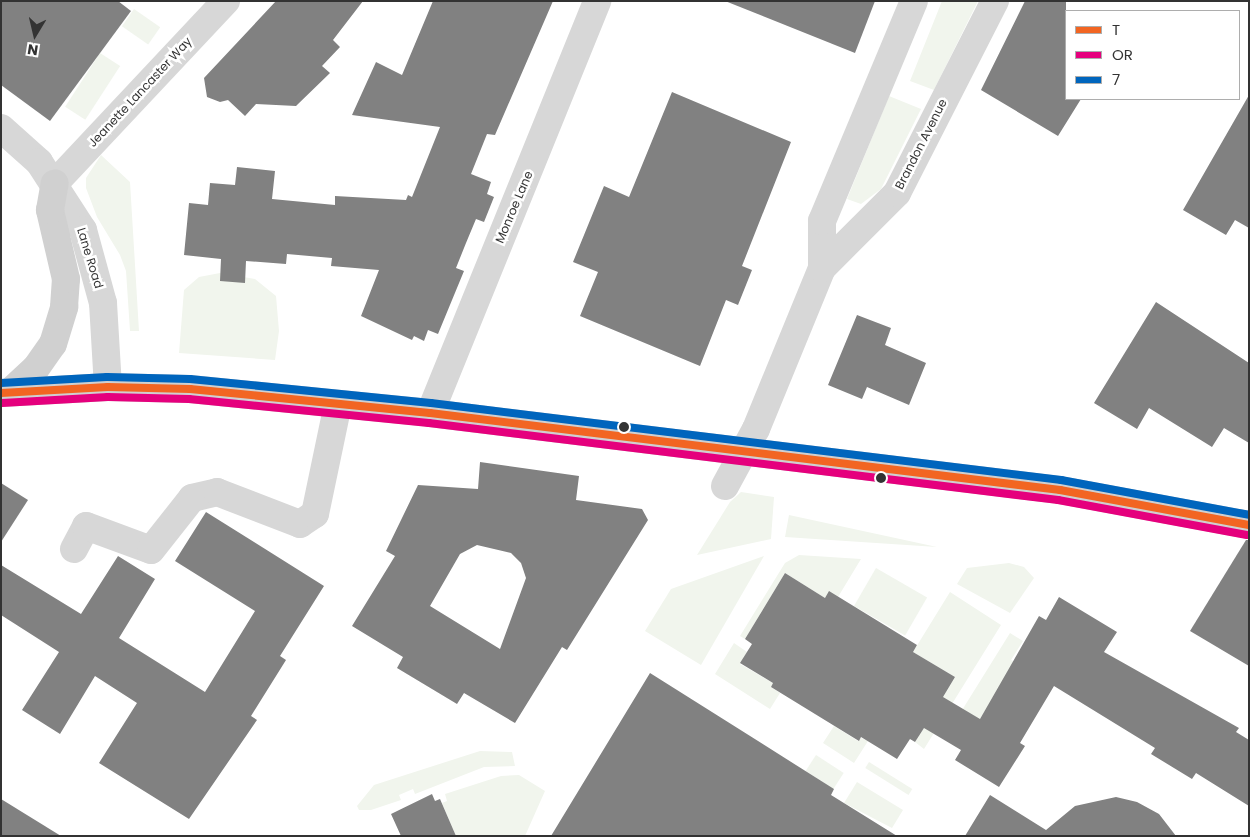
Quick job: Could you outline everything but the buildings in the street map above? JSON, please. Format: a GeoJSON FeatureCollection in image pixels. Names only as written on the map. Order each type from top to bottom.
{"type":"FeatureCollection","features":[{"type":"Feature","properties":{"kind":"main road"},"geometry":{"type":"LineString","coordinates":[[5,392],[36,368],[53,344],[64,307],[66,279],[50,210],[55,183]]}},
{"type":"Feature","properties":{"kind":"main road"},"geometry":{"type":"LineString","coordinates":[[5,392],[108,387],[190,389],[430,413],[743,453],[1060,490],[1249,525]]}},
{"type":"Feature","properties":{"kind":"street","name":"Jeanette Lancaster Way"},"geometry":{"type":"LineString","coordinates":[[55,183],[226,1]]}},
{"type":"Feature","properties":{"kind":"street","name":"Monroe Lane"},"geometry":{"type":"LineString","coordinates":[[430,413],[598,1]]}},
{"type":"Feature","properties":{"kind":"street","name":"Brandon Avenue"},"geometry":{"type":"LineString","coordinates":[[822,268],[822,221],[914,1]]}},
{"type":"Feature","properties":{"kind":"street","name":"Brandon Avenue"},"geometry":{"type":"LineString","coordinates":[[725,486],[743,453],[822,268],[897,193],[995,1]]}},
{"type":"Feature","properties":{"kind":"street","name":"Lane Road"},"geometry":{"type":"LineString","coordinates":[[1,128],[28,149],[55,183],[83,230],[103,303],[108,387]]}},
{"type":"Feature","properties":{"kind":"street"},"geometry":{"type":"LineString","coordinates":[[74,550],[86,526],[151,550],[192,498],[217,492],[300,524],[315,514],[338,404]]}},
{"type":"Feature","properties":{"kind":"shaded area"},"geometry":{"type":"Polygon","coordinates":[[[942,1],[978,1],[934,90],[910,81],[942,1]]]}},
{"type":"Feature","properties":{"kind":"shaded area"},"geometry":{"type":"Polygon","coordinates":[[[134,9],[160,27],[148,45],[122,26],[134,9]]]}},
{"type":"Feature","properties":{"kind":"shaded area"},"geometry":{"type":"Polygon","coordinates":[[[100,53],[120,66],[85,120],[65,107],[100,53]]]}},
{"type":"Feature","properties":{"kind":"shaded area"},"geometry":{"type":"Polygon","coordinates":[[[889,96],[921,109],[881,189],[861,204],[847,199],[889,96]]]}},
{"type":"Feature","properties":{"kind":"shaded area"},"geometry":{"type":"Polygon","coordinates":[[[101,155],[130,182],[139,331],[130,331],[126,271],[120,255],[97,217],[86,188],[86,178],[101,155]]]}},
{"type":"Feature","properties":{"kind":"shaded area"},"geometry":{"type":"Polygon","coordinates":[[[220,273],[255,279],[276,296],[279,331],[275,360],[179,353],[184,290],[199,277],[220,273]]]}},
{"type":"Feature","properties":{"kind":"shaded area"},"geometry":{"type":"Polygon","coordinates":[[[741,492],[774,497],[771,539],[697,555],[730,502],[741,492]]]}},
{"type":"Feature","properties":{"kind":"shaded area"},"geometry":{"type":"Polygon","coordinates":[[[789,515],[937,547],[785,537],[789,515]]]}},
{"type":"Feature","properties":{"kind":"shaded area"},"geometry":{"type":"Polygon","coordinates":[[[799,555],[861,559],[838,597],[825,598],[785,573],[745,639],[740,636],[785,563],[799,555]]]}},
{"type":"Feature","properties":{"kind":"shaded area"},"geometry":{"type":"Polygon","coordinates":[[[764,556],[701,665],[645,631],[671,589],[764,556]]]}},
{"type":"Feature","properties":{"kind":"shaded area"},"geometry":{"type":"Polygon","coordinates":[[[1009,563],[1024,567],[1034,578],[1010,613],[957,584],[967,568],[1009,563]]]}},
{"type":"Feature","properties":{"kind":"shaded area"},"geometry":{"type":"Polygon","coordinates":[[[876,568],[927,598],[905,636],[854,606],[876,568]]]}},
{"type":"Feature","properties":{"kind":"shaded area"},"geometry":{"type":"Polygon","coordinates":[[[950,592],[1001,625],[924,749],[915,742],[955,677],[913,652],[950,592]]]}},
{"type":"Feature","properties":{"kind":"shaded area"},"geometry":{"type":"Polygon","coordinates":[[[1010,633],[1023,641],[1011,660],[1015,662],[980,719],[959,715],[1010,633]]]}},
{"type":"Feature","properties":{"kind":"shaded area"},"geometry":{"type":"Polygon","coordinates":[[[734,643],[747,652],[740,664],[773,683],[771,687],[780,693],[770,709],[715,674],[734,643]]]}},
{"type":"Feature","properties":{"kind":"shaded area"},"geometry":{"type":"Polygon","coordinates":[[[834,726],[858,741],[861,738],[868,741],[854,763],[823,743],[834,726]]]}},
{"type":"Feature","properties":{"kind":"shaded area"},"geometry":{"type":"Polygon","coordinates":[[[480,751],[512,752],[515,766],[484,767],[415,794],[413,789],[399,795],[401,800],[371,810],[359,810],[357,806],[374,785],[480,751]]]}},
{"type":"Feature","properties":{"kind":"shaded area"},"geometry":{"type":"Polygon","coordinates":[[[816,755],[844,773],[833,789],[806,771],[816,755]]]}},
{"type":"Feature","properties":{"kind":"shaded area"},"geometry":{"type":"Polygon","coordinates":[[[869,762],[912,789],[909,795],[865,768],[869,762]]]}},
{"type":"Feature","properties":{"kind":"shaded area"},"geometry":{"type":"Polygon","coordinates":[[[519,775],[545,791],[525,836],[456,836],[442,803],[447,801],[445,794],[501,776],[519,775]]]}},
{"type":"Feature","properties":{"kind":"shaded area"},"geometry":{"type":"Polygon","coordinates":[[[857,782],[903,810],[892,828],[844,803],[857,782]]]}},
{"type":"Feature","properties":{"kind":"transit line","name":"7"},"geometry":{"type":"LineString","coordinates":[[1,383],[107,377],[190,379],[431,403],[1061,480],[1249,515]]}},
{"type":"Feature","properties":{"kind":"transit line","name":"T"},"geometry":{"type":"LineString","coordinates":[[1,393],[108,387],[190,389],[430,413],[1060,490],[1249,525]]}},
{"type":"Feature","properties":{"kind":"transit line","name":"OR"},"geometry":{"type":"LineString","coordinates":[[2,403],[108,397],[189,399],[429,423],[1058,500],[1247,535]]}}]}
